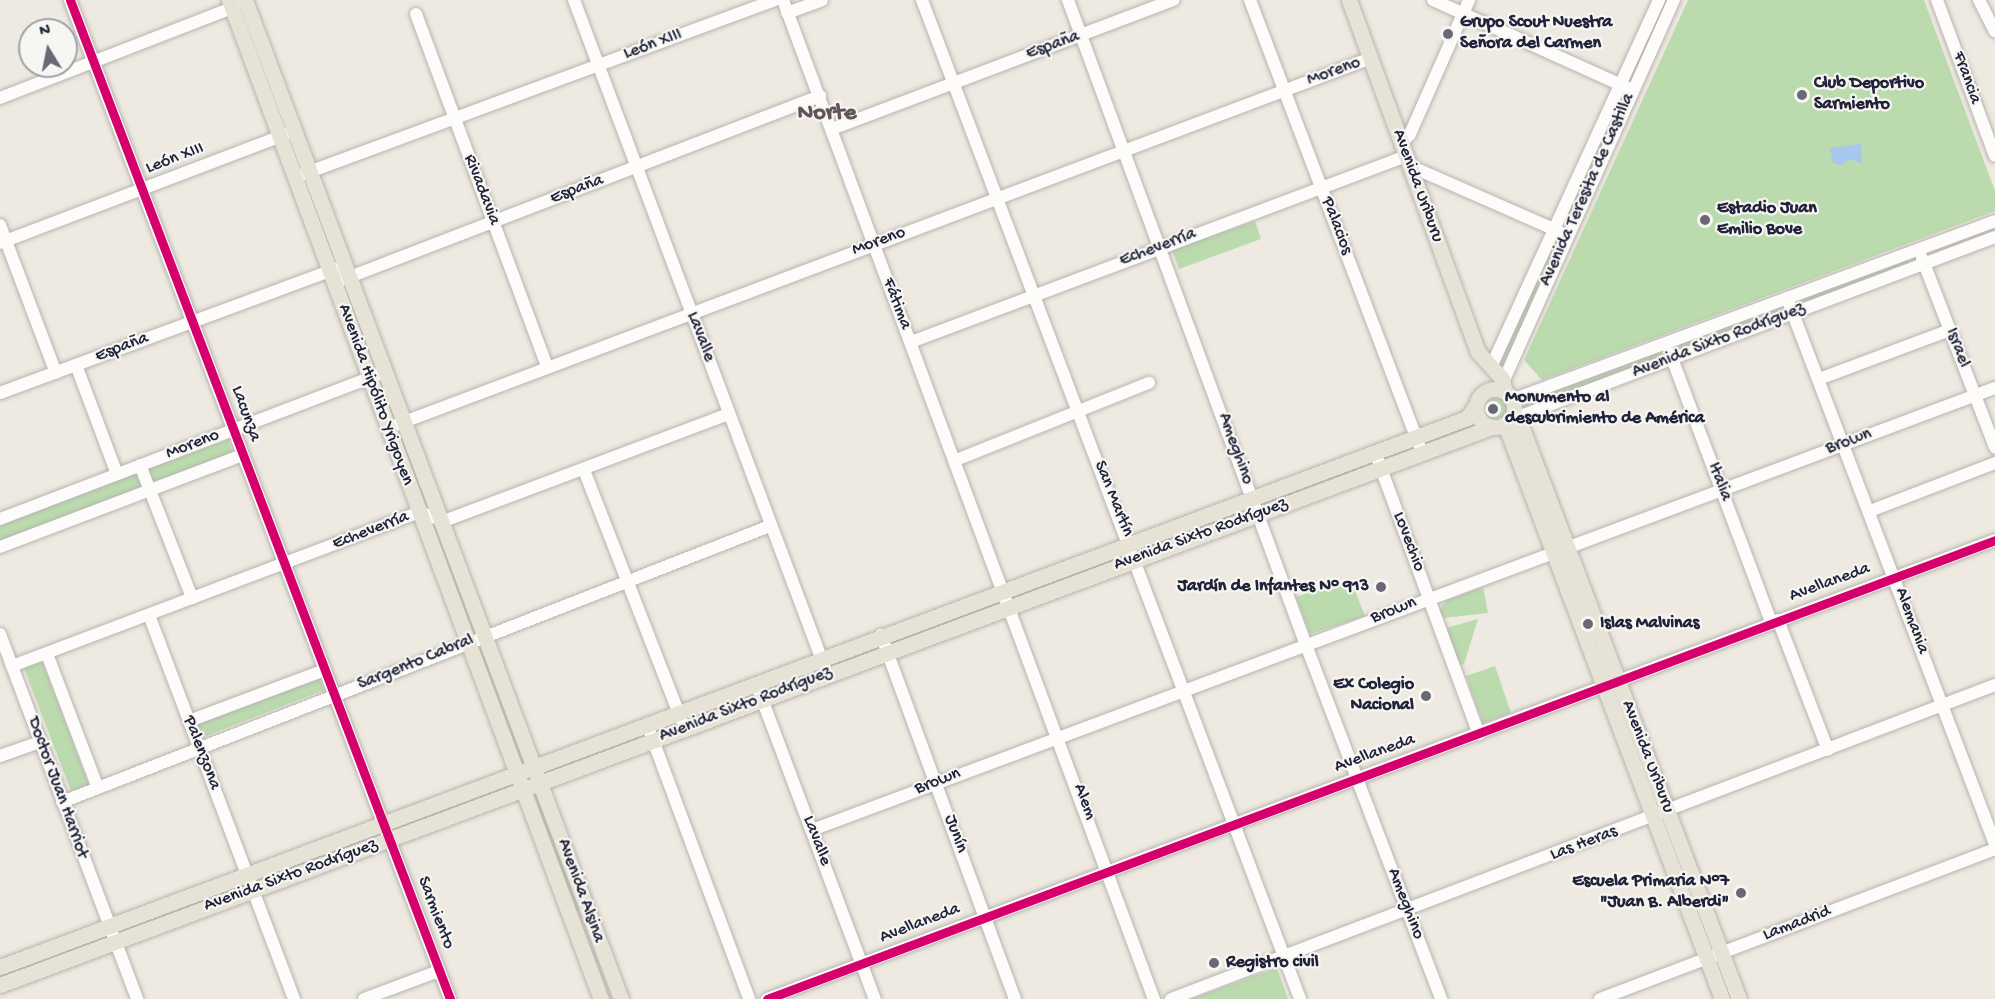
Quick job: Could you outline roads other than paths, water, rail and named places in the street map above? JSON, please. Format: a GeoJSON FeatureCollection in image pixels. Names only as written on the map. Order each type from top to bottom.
{"type":"FeatureCollection","features":[{"type":"Feature","properties":{"kind":"main road","name":"Avenida Uriburu"},"geometry":{"type":"LineString","coordinates":[[1349,0],[1478,352],[1491,367]]}},
{"type":"Feature","properties":{"kind":"main road","name":"Avenida Hipólito Yrigoyen"},"geometry":{"type":"LineString","coordinates":[[236,2],[302,175],[332,277],[522,789]]}},
{"type":"Feature","properties":{"kind":"main road","name":"Avenida Hipólito Yrigoyen"},"geometry":{"type":"LineString","coordinates":[[302,175],[347,270],[444,521],[540,783]]}},
{"type":"Feature","properties":{"kind":"main road","name":"Avenida Teresita de Castilla"},"geometry":{"type":"LineString","coordinates":[[1476,403],[1491,367]]}},
{"type":"Feature","properties":{"kind":"main road"},"geometry":{"type":"LineString","coordinates":[[1491,367],[1506,408]]}},
{"type":"Feature","properties":{"kind":"main road"},"geometry":{"type":"LineString","coordinates":[[1490,390],[1506,408],[1481,421],[1476,403],[1490,390]]}},
{"type":"Feature","properties":{"kind":"main road","name":"Avenida Sixto Rodríguez"},"geometry":{"type":"LineString","coordinates":[[0,967],[881,635],[1467,418],[1476,403]]}},
{"type":"Feature","properties":{"kind":"main road","name":"Avenida Uriburu"},"geometry":{"type":"LineString","coordinates":[[1506,408],[1523,431],[1739,999]]}},
{"type":"Feature","properties":{"kind":"main road","name":"Avenida Uriburu"},"geometry":{"type":"LineString","coordinates":[[1506,408],[1553,554],[1722,999]]}},
{"type":"Feature","properties":{"kind":"main road","name":"Avenida Sixto Rodríguez"},"geometry":{"type":"LineString","coordinates":[[0,985],[1380,469],[1421,452],[1506,408]]}},
{"type":"Feature","properties":{"kind":"main road","name":"Avenida Alsina"},"geometry":{"type":"LineString","coordinates":[[540,783],[621,999]]}},
{"type":"Feature","properties":{"kind":"main road","name":"Avenida Alsina"},"geometry":{"type":"LineString","coordinates":[[522,789],[601,999]]}},
{"type":"Feature","properties":{"kind":"main road"},"geometry":{"type":"LineString","coordinates":[[573,927],[591,920]]}},
{"type":"Feature","properties":{"kind":"street","name":"Lacunza"},"geometry":{"type":"LineString","coordinates":[[70,0],[389,839]]}},
{"type":"Feature","properties":{"kind":"street","name":"Lavalle"},"geometry":{"type":"LineString","coordinates":[[574,0],[770,526],[828,675]]}},
{"type":"Feature","properties":{"kind":"street","name":"León XIII"},"geometry":{"type":"LineString","coordinates":[[302,175],[775,0]]}},
{"type":"Feature","properties":{"kind":"street","name":"Fátima"},"geometry":{"type":"LineString","coordinates":[[783,0],[1011,607]]}},
{"type":"Feature","properties":{"kind":"street"},"geometry":{"type":"LineString","coordinates":[[787,13],[822,0]]}},
{"type":"Feature","properties":{"kind":"street","name":"San Martín"},"geometry":{"type":"LineString","coordinates":[[922,0],[1078,412],[1137,559],[1300,999]]}},
{"type":"Feature","properties":{"kind":"street","name":"Ameghino"},"geometry":{"type":"LineString","coordinates":[[1068,0],[1306,645],[1442,999]]}},
{"type":"Feature","properties":{"kind":"street","name":"España"},"geometry":{"type":"LineString","coordinates":[[832,129],[1173,0]]}},
{"type":"Feature","properties":{"kind":"street","name":"Palacios"},"geometry":{"type":"LineString","coordinates":[[1250,0],[1421,452]]}},
{"type":"Feature","properties":{"kind":"street"},"geometry":{"type":"LineString","coordinates":[[1433,0],[1633,90]]}},
{"type":"Feature","properties":{"kind":"street"},"geometry":{"type":"LineString","coordinates":[[1469,0],[1410,134],[1406,155],[1567,235]]}},
{"type":"Feature","properties":{"kind":"street","name":"Avenida Teresita de Castilla"},"geometry":{"type":"LineString","coordinates":[[1491,367],[1659,0]]}},
{"type":"Feature","properties":{"kind":"street","name":"Avenida Teresita de Castilla"},"geometry":{"type":"LineString","coordinates":[[1506,408],[1567,235],[1674,0]]}},
{"type":"Feature","properties":{"kind":"street","name":"Francia"},"geometry":{"type":"LineString","coordinates":[[1937,0],[1995,156]]}},
{"type":"Feature","properties":{"kind":"street"},"geometry":{"type":"LineString","coordinates":[[1979,0],[1995,31]]}},
{"type":"Feature","properties":{"kind":"street"},"geometry":{"type":"LineString","coordinates":[[0,98],[93,63],[236,2]]}},
{"type":"Feature","properties":{"kind":"street","name":"Rivadavia"},"geometry":{"type":"LineString","coordinates":[[416,14],[547,367]]}},
{"type":"Feature","properties":{"kind":"street","name":"Moreno"},"geometry":{"type":"LineString","coordinates":[[388,428],[691,312],[1371,58]]}},
{"type":"Feature","properties":{"kind":"street","name":"España"},"geometry":{"type":"LineString","coordinates":[[0,393],[192,321],[494,222],[820,96]]}},
{"type":"Feature","properties":{"kind":"street","name":"León XIII"},"geometry":{"type":"LineString","coordinates":[[3,242],[287,134]]}},
{"type":"Feature","properties":{"kind":"street","name":"Echeverría"},"geometry":{"type":"LineString","coordinates":[[911,342],[1406,155]]}},
{"type":"Feature","properties":{"kind":"street"},"geometry":{"type":"LineString","coordinates":[[1990,223],[1994,239]]}},
{"type":"Feature","properties":{"kind":"street","name":"Avenida Sixto Rodríguez"},"geometry":{"type":"LineString","coordinates":[[1506,408],[1666,344],[1990,223]]}},
{"type":"Feature","properties":{"kind":"street"},"geometry":{"type":"LineString","coordinates":[[0,225],[3,242],[56,373]]}},
{"type":"Feature","properties":{"kind":"street","name":"Avenida Sixto Rodríguez"},"geometry":{"type":"LineString","coordinates":[[1506,408],[1523,415],[1994,239]]}},
{"type":"Feature","properties":{"kind":"street","name":"Israel"},"geometry":{"type":"LineString","coordinates":[[1918,249],[1995,447]]}},
{"type":"Feature","properties":{"kind":"street","name":"Alemania"},"geometry":{"type":"LineString","coordinates":[[1787,298],[1845,444],[1995,844]]}},
{"type":"Feature","properties":{"kind":"street"},"geometry":{"type":"LineString","coordinates":[[1819,379],[1950,330]]}},
{"type":"Feature","properties":{"kind":"street","name":"Italia"},"geometry":{"type":"LineString","coordinates":[[1666,344],[1722,490],[1828,750]]}},
{"type":"Feature","properties":{"kind":"street"},"geometry":{"type":"LineString","coordinates":[[76,365],[117,474]]}},
{"type":"Feature","properties":{"kind":"street","name":"Moreno"},"geometry":{"type":"LineString","coordinates":[[0,519],[386,371]]}},
{"type":"Feature","properties":{"kind":"street"},"geometry":{"type":"LineString","coordinates":[[956,460],[1149,383]]}},
{"type":"Feature","properties":{"kind":"street","name":"Brown"},"geometry":{"type":"LineString","coordinates":[[812,830],[1995,388]]}},
{"type":"Feature","properties":{"kind":"street"},"geometry":{"type":"LineString","coordinates":[[444,521],[729,414]]}},
{"type":"Feature","properties":{"kind":"street","name":"Lovechio"},"geometry":{"type":"LineString","coordinates":[[1375,452],[1479,734]]}},
{"type":"Feature","properties":{"kind":"street","name":"Moreno"},"geometry":{"type":"LineString","coordinates":[[0,547],[242,455]]}},
{"type":"Feature","properties":{"kind":"street"},"geometry":{"type":"LineString","coordinates":[[1870,512],[1995,464]]}},
{"type":"Feature","properties":{"kind":"street"},"geometry":{"type":"LineString","coordinates":[[140,465],[192,598]]}},
{"type":"Feature","properties":{"kind":"street"},"geometry":{"type":"LineString","coordinates":[[584,470],[685,728]]}},
{"type":"Feature","properties":{"kind":"street","name":"Echeverría"},"geometry":{"type":"LineString","coordinates":[[12,666],[419,512],[444,521]]}},
{"type":"Feature","properties":{"kind":"street","name":"Sargento Cabral"},"geometry":{"type":"LineString","coordinates":[[62,802],[469,644],[486,634],[770,526]]}},
{"type":"Feature","properties":{"kind":"street","name":"Avellaneda"},"geometry":{"type":"LineString","coordinates":[[767,999],[1995,540]]}},
{"type":"Feature","properties":{"kind":"street","name":"Alem"},"geometry":{"type":"LineString","coordinates":[[1011,607],[1110,871],[1154,999]]}},
{"type":"Feature","properties":{"kind":"street","name":"Palenzona"},"geometry":{"type":"LineString","coordinates":[[148,615],[294,999]]}},
{"type":"Feature","properties":{"kind":"street","name":"Doctor Juan Harriot"},"geometry":{"type":"LineString","coordinates":[[0,634],[137,999]]}},
{"type":"Feature","properties":{"kind":"street","name":"Junín"},"geometry":{"type":"LineString","coordinates":[[881,635],[1015,999]]}},
{"type":"Feature","properties":{"kind":"street"},"geometry":{"type":"LineString","coordinates":[[47,654],[98,788]]}},
{"type":"Feature","properties":{"kind":"street"},"geometry":{"type":"LineString","coordinates":[[189,721],[325,670]]}},
{"type":"Feature","properties":{"kind":"street","name":"Lavalle"},"geometry":{"type":"LineString","coordinates":[[756,683],[875,999]]}},
{"type":"Feature","properties":{"kind":"street","name":"Las Heras"},"geometry":{"type":"LineString","coordinates":[[1171,999],[1284,954],[1408,911],[1668,812],[1995,685]]}},
{"type":"Feature","properties":{"kind":"street"},"geometry":{"type":"LineString","coordinates":[[647,724],[749,999]]}},
{"type":"Feature","properties":{"kind":"street"},"geometry":{"type":"LineString","coordinates":[[0,756],[40,742]]}},
{"type":"Feature","properties":{"kind":"street","name":"Sarmiento"},"geometry":{"type":"LineString","coordinates":[[389,839],[450,999]]}},
{"type":"Feature","properties":{"kind":"street","name":"Lamadrid"},"geometry":{"type":"LineString","coordinates":[[1600,999],[1995,849]]}},
{"type":"Feature","properties":{"kind":"street"},"geometry":{"type":"LineString","coordinates":[[364,999],[439,970]]}},
{"type":"Feature","properties":{"kind":"water"},"geometry":{"type":"Polygon","coordinates":[[[1861,144],[1862,164],[1850,159],[1841,165],[1833,163],[1830,148],[1861,144]]]}},
{"type":"Feature","properties":{"kind":"place","name":"Grupo Scout Nuestra Señora del Carmen"},"geometry":{"type":"Point","coordinates":[1448,34]}},
{"type":"Feature","properties":{"kind":"place","name":"Club Deportivo Sarmiento"},"geometry":{"type":"Point","coordinates":[1802,95]}},
{"type":"Feature","properties":{"kind":"place","name":"Estadio Juan Emilio Bove"},"geometry":{"type":"Point","coordinates":[1705,220]}},
{"type":"Feature","properties":{"kind":"place","name":"Monumento al descubrimiento de América"},"geometry":{"type":"Point","coordinates":[1493,409]}},
{"type":"Feature","properties":{"kind":"place","name":"Jardín de Infantes N° 913"},"geometry":{"type":"Point","coordinates":[1381,587]}},
{"type":"Feature","properties":{"kind":"place","name":"Islas Malvinas"},"geometry":{"type":"Point","coordinates":[1588,624]}},
{"type":"Feature","properties":{"kind":"place","name":"Ex Colegio Nacional"},"geometry":{"type":"Point","coordinates":[1426,696]}},
{"type":"Feature","properties":{"kind":"place","name":"Escuela Primaria N°7 \"Juan B. Alberdi\""},"geometry":{"type":"Point","coordinates":[1741,893]}},
{"type":"Feature","properties":{"kind":"place","name":"Registro civil"},"geometry":{"type":"Point","coordinates":[1214,963]}},
{"type":"Feature","properties":{"kind":"district","name":"Norte"},"geometry":{"type":"Point","coordinates":[827,114]}}]}
